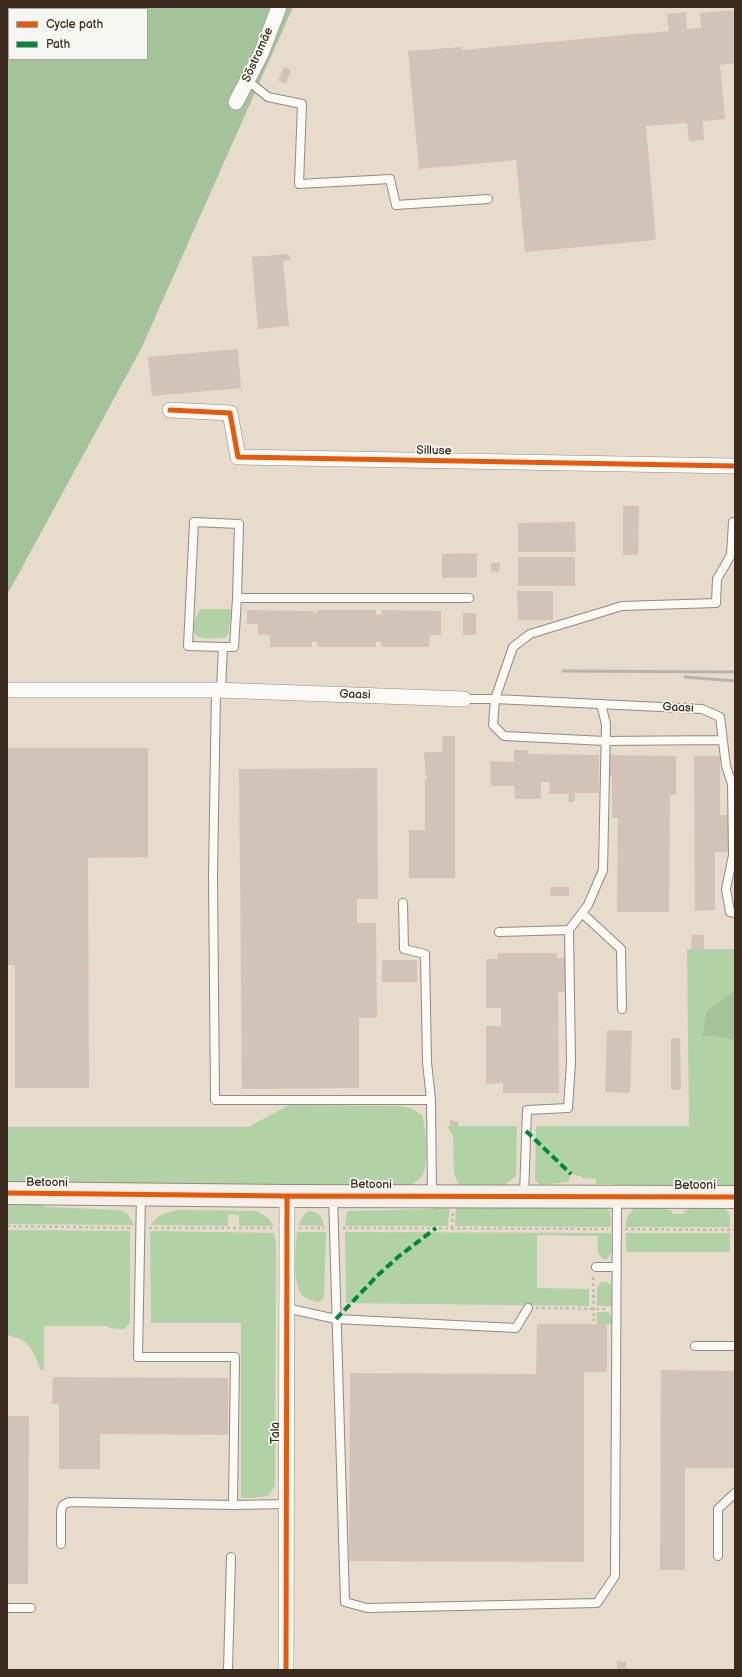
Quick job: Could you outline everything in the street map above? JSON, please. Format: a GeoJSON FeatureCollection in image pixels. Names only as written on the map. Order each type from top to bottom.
{"type":"FeatureCollection","features":[{"type":"Feature","properties":{"kind":"street","name":"Sõstramäe"},"geometry":{"type":"LineString","coordinates":[[236,102],[261,54],[279,7]]}},
{"type":"Feature","properties":{"kind":"street","name":"Silluse"},"geometry":{"type":"LineString","coordinates":[[170,410],[230,413],[238,457],[735,466]]}},
{"type":"Feature","properties":{"kind":"street","name":"Gaasi"},"geometry":{"type":"LineString","coordinates":[[7,690],[219,690],[464,699]]}},
{"type":"Feature","properties":{"kind":"street","name":"Betooni"},"geometry":{"type":"LineString","coordinates":[[7,1193],[287,1196],[735,1196]]}},
{"type":"Feature","properties":{"kind":"street","name":"Tala"},"geometry":{"type":"LineString","coordinates":[[287,1196],[286,1504],[288,1670]]}},
{"type":"Feature","properties":{"kind":"lane"},"geometry":{"type":"LineString","coordinates":[[247,80],[268,97],[302,104],[299,184],[390,179],[396,206],[488,199]]}},
{"type":"Feature","properties":{"kind":"lane"},"geometry":{"type":"LineString","coordinates":[[194,522],[239,524],[234,647],[223,647],[188,646],[194,522]]}},
{"type":"Feature","properties":{"kind":"lane"},"geometry":{"type":"LineString","coordinates":[[733,522],[731,555],[716,579],[716,603],[622,606],[530,634],[513,647],[495,699],[493,725],[504,736],[605,741],[722,740],[726,766],[734,784],[734,854],[726,889],[730,912],[735,913]]}},
{"type":"Feature","properties":{"kind":"lane"},"geometry":{"type":"LineString","coordinates":[[237,598],[469,598]]}},
{"type":"Feature","properties":{"kind":"lane"},"geometry":{"type":"LineString","coordinates":[[223,647],[219,690],[213,876],[215,1100],[432,1100]]}},
{"type":"Feature","properties":{"kind":"lane","name":"Gaasi"},"geometry":{"type":"LineString","coordinates":[[464,699],[495,699],[702,709],[720,717],[722,740]]}},
{"type":"Feature","properties":{"kind":"lane"},"geometry":{"type":"LineString","coordinates":[[524,1196],[527,1110],[568,1108],[571,1063],[569,930],[588,905],[603,870],[606,724],[601,704]]}},
{"type":"Feature","properties":{"kind":"lane"},"geometry":{"type":"LineString","coordinates":[[403,903],[404,949],[425,954],[427,1062],[432,1100],[432,1196]]}},
{"type":"Feature","properties":{"kind":"lane"},"geometry":{"type":"LineString","coordinates":[[582,913],[621,950],[622,1009]]}},
{"type":"Feature","properties":{"kind":"lane"},"geometry":{"type":"LineString","coordinates":[[499,932],[569,930]]}},
{"type":"Feature","properties":{"kind":"lane"},"geometry":{"type":"LineString","coordinates":[[141,1194],[138,1357],[235,1357],[233,1505]]}},
{"type":"Feature","properties":{"kind":"lane"},"geometry":{"type":"LineString","coordinates":[[333,1195],[345,1602],[367,1608],[597,1603],[614,1576],[618,1229],[617,1196]]}},
{"type":"Feature","properties":{"kind":"lane"},"geometry":{"type":"LineString","coordinates":[[595,1269],[617,1267]]}},
{"type":"Feature","properties":{"kind":"lane"},"geometry":{"type":"LineString","coordinates":[[286,1308],[336,1319],[516,1328],[528,1308]]}},
{"type":"Feature","properties":{"kind":"lane"},"geometry":{"type":"LineString","coordinates":[[695,1346],[735,1346]]}},
{"type":"Feature","properties":{"kind":"lane"},"geometry":{"type":"LineString","coordinates":[[718,1556],[718,1509],[735,1493]]}},
{"type":"Feature","properties":{"kind":"lane"},"geometry":{"type":"LineString","coordinates":[[61,1544],[61,1511],[63,1505],[69,1502],[233,1505],[286,1504]]}},
{"type":"Feature","properties":{"kind":"lane"},"geometry":{"type":"LineString","coordinates":[[228,1670],[231,1557]]}},
{"type":"Feature","properties":{"kind":"lane"},"geometry":{"type":"LineString","coordinates":[[7,1608],[31,1608]]}},
{"type":"Feature","properties":{"kind":"path"},"geometry":{"type":"LineString","coordinates":[[7,1226],[141,1228],[735,1230]]}},
{"type":"Feature","properties":{"kind":"path"},"geometry":{"type":"LineString","coordinates":[[594,1320],[595,1269]]}},
{"type":"Feature","properties":{"kind":"path"},"geometry":{"type":"LineString","coordinates":[[528,1308],[617,1309]]}},
{"type":"Feature","properties":{"kind":"green space"},"geometry":{"type":"Polygon","coordinates":[[[7,7],[293,7],[141,349],[7,595],[7,7]]]}},
{"type":"Feature","properties":{"kind":"green space"},"geometry":{"type":"Polygon","coordinates":[[[201,609],[230,609],[229,632],[226,637],[203,638],[195,634],[194,626],[201,609]]]}},
{"type":"Feature","properties":{"kind":"green space"},"geometry":{"type":"Polygon","coordinates":[[[687,949],[735,949],[735,990],[706,1011],[702,1036],[720,1037],[735,1041],[735,1188],[625,1187],[613,1184],[596,1184],[596,1179],[582,1178],[581,1176],[571,1174],[568,1182],[540,1185],[535,1180],[536,1126],[689,1126],[687,949]]]}},
{"type":"Feature","properties":{"kind":"green space"},"geometry":{"type":"Polygon","coordinates":[[[735,990],[735,1041],[720,1037],[702,1036],[706,1011],[735,990]]]}},
{"type":"Feature","properties":{"kind":"green space"},"geometry":{"type":"Polygon","coordinates":[[[289,1105],[400,1106],[411,1108],[422,1115],[426,1136],[426,1165],[423,1174],[410,1186],[7,1186],[7,1127],[248,1127],[289,1105]]]}},
{"type":"Feature","properties":{"kind":"green space"},"geometry":{"type":"Polygon","coordinates":[[[447,1126],[517,1126],[516,1176],[502,1187],[460,1187],[454,1174],[453,1136],[447,1126]]]}},
{"type":"Feature","properties":{"kind":"green space"},"geometry":{"type":"Polygon","coordinates":[[[7,1202],[32,1202],[47,1207],[120,1210],[127,1213],[134,1225],[7,1224],[7,1202]]]}},
{"type":"Feature","properties":{"kind":"green space"},"geometry":{"type":"Polygon","coordinates":[[[443,1203],[450,1203],[448,1226],[345,1226],[347,1212],[349,1211],[433,1209],[443,1203]]]}},
{"type":"Feature","properties":{"kind":"green space"},"geometry":{"type":"Polygon","coordinates":[[[456,1204],[605,1207],[610,1211],[611,1227],[455,1226],[456,1204]]]}},
{"type":"Feature","properties":{"kind":"green space"},"geometry":{"type":"Polygon","coordinates":[[[723,1205],[730,1215],[730,1227],[626,1227],[628,1216],[636,1207],[666,1206],[666,1210],[671,1210],[673,1214],[683,1214],[686,1210],[690,1210],[690,1206],[723,1205]]]}},
{"type":"Feature","properties":{"kind":"green space"},"geometry":{"type":"Polygon","coordinates":[[[179,1210],[257,1211],[268,1218],[274,1226],[239,1226],[239,1215],[228,1214],[228,1226],[151,1225],[163,1214],[179,1210]]]}},
{"type":"Feature","properties":{"kind":"green space"},"geometry":{"type":"Polygon","coordinates":[[[310,1211],[320,1216],[324,1226],[298,1225],[304,1215],[310,1211]]]}},
{"type":"Feature","properties":{"kind":"green space"},"geometry":{"type":"Polygon","coordinates":[[[7,1230],[130,1231],[130,1323],[124,1329],[109,1328],[108,1326],[44,1326],[44,1370],[41,1370],[29,1346],[15,1337],[7,1335],[7,1230]]]}},
{"type":"Feature","properties":{"kind":"green space"},"geometry":{"type":"Polygon","coordinates":[[[150,1232],[274,1233],[276,1244],[275,1486],[268,1496],[241,1498],[241,1323],[151,1323],[150,1232]]]}},
{"type":"Feature","properties":{"kind":"green space"},"geometry":{"type":"Polygon","coordinates":[[[297,1232],[326,1232],[324,1298],[319,1302],[304,1297],[297,1284],[295,1257],[297,1232]]]}},
{"type":"Feature","properties":{"kind":"green space"},"geometry":{"type":"Polygon","coordinates":[[[345,1232],[611,1233],[612,1248],[610,1255],[605,1260],[598,1253],[598,1236],[537,1235],[537,1288],[589,1289],[589,1306],[346,1303],[345,1232]]]}},
{"type":"Feature","properties":{"kind":"green space"},"geometry":{"type":"Polygon","coordinates":[[[626,1233],[730,1233],[730,1252],[626,1252],[626,1233]]]}},
{"type":"Feature","properties":{"kind":"green space"},"geometry":{"type":"Polygon","coordinates":[[[601,1282],[606,1282],[611,1285],[612,1306],[597,1306],[597,1288],[601,1282]]]}},
{"type":"Feature","properties":{"kind":"green space"},"geometry":{"type":"Polygon","coordinates":[[[597,1312],[609,1312],[614,1324],[597,1324],[597,1312]]]}},
{"type":"Feature","properties":{"kind":"building"},"geometry":{"type":"Polygon","coordinates":[[[735,10],[735,63],[720,65],[725,119],[703,121],[704,140],[689,141],[687,123],[646,126],[656,240],[525,252],[516,160],[419,169],[408,51],[462,47],[462,50],[669,31],[667,14],[686,12],[687,29],[701,28],[700,13],[735,10]]]}},
{"type":"Feature","properties":{"kind":"building"},"geometry":{"type":"Polygon","coordinates":[[[284,67],[291,70],[286,84],[278,81],[284,67]]]}},
{"type":"Feature","properties":{"kind":"building"},"geometry":{"type":"Polygon","coordinates":[[[289,254],[290,260],[283,261],[289,326],[258,329],[252,257],[289,254]]]}},
{"type":"Feature","properties":{"kind":"building"},"geometry":{"type":"Polygon","coordinates":[[[238,349],[241,388],[152,396],[148,357],[238,349]]]}},
{"type":"Feature","properties":{"kind":"building"},"geometry":{"type":"Polygon","coordinates":[[[623,506],[639,506],[638,555],[623,555],[623,506]]]}},
{"type":"Feature","properties":{"kind":"building"},"geometry":{"type":"Polygon","coordinates":[[[575,522],[576,552],[518,552],[518,523],[575,522]]]}},
{"type":"Feature","properties":{"kind":"building"},"geometry":{"type":"Polygon","coordinates":[[[477,553],[477,577],[442,578],[442,554],[477,553]]]}},
{"type":"Feature","properties":{"kind":"building"},"geometry":{"type":"Polygon","coordinates":[[[518,557],[575,557],[575,586],[518,586],[518,557]]]}},
{"type":"Feature","properties":{"kind":"building"},"geometry":{"type":"Polygon","coordinates":[[[491,563],[500,563],[499,572],[491,571],[491,563]]]}},
{"type":"Feature","properties":{"kind":"building"},"geometry":{"type":"Polygon","coordinates":[[[517,591],[553,591],[553,620],[518,620],[517,591]]]}},
{"type":"Feature","properties":{"kind":"building"},"geometry":{"type":"Polygon","coordinates":[[[247,610],[313,611],[313,613],[317,613],[317,610],[376,610],[376,615],[382,615],[382,610],[441,611],[441,635],[430,635],[429,647],[381,647],[381,642],[376,642],[376,647],[317,647],[317,642],[312,642],[312,647],[270,647],[270,635],[258,635],[258,624],[247,624],[247,610]]]}},
{"type":"Feature","properties":{"kind":"building"},"geometry":{"type":"Polygon","coordinates":[[[463,613],[476,613],[476,635],[463,635],[463,613]]]}},
{"type":"Feature","properties":{"kind":"building"},"geometry":{"type":"Polygon","coordinates":[[[443,736],[455,736],[455,878],[409,878],[409,830],[425,830],[425,779],[427,779],[427,775],[425,776],[424,752],[442,752],[443,736]]]}},
{"type":"Feature","properties":{"kind":"building"},"geometry":{"type":"Polygon","coordinates":[[[7,748],[148,748],[148,857],[88,858],[89,1088],[15,1088],[15,965],[7,965],[7,748]]]}},
{"type":"Feature","properties":{"kind":"building"},"geometry":{"type":"Polygon","coordinates":[[[514,750],[529,750],[528,754],[599,755],[599,793],[575,793],[574,802],[568,802],[569,794],[549,794],[550,782],[541,782],[541,799],[515,799],[514,786],[491,786],[490,761],[514,762],[514,750]]]}},
{"type":"Feature","properties":{"kind":"building"},"geometry":{"type":"Polygon","coordinates":[[[608,755],[676,756],[676,795],[670,795],[669,912],[617,912],[618,818],[612,818],[612,776],[608,776],[608,755]]]}},
{"type":"Feature","properties":{"kind":"building"},"geometry":{"type":"Polygon","coordinates":[[[694,756],[720,756],[720,815],[730,815],[730,852],[715,852],[715,910],[695,911],[694,756]]]}},
{"type":"Feature","properties":{"kind":"building"},"geometry":{"type":"Polygon","coordinates":[[[377,768],[378,899],[357,899],[357,923],[376,923],[377,1018],[359,1018],[359,1088],[242,1089],[239,769],[377,768]]]}},
{"type":"Feature","properties":{"kind":"building"},"geometry":{"type":"Polygon","coordinates":[[[551,887],[569,887],[569,896],[550,896],[551,887]]]}},
{"type":"Feature","properties":{"kind":"building"},"geometry":{"type":"Polygon","coordinates":[[[692,935],[704,935],[704,949],[691,949],[692,935]]]}},
{"type":"Feature","properties":{"kind":"building"},"geometry":{"type":"Polygon","coordinates":[[[498,953],[557,953],[557,958],[567,958],[567,992],[558,992],[559,1093],[503,1093],[503,1083],[486,1084],[486,1026],[501,1026],[501,1008],[486,1008],[486,959],[498,959],[498,953]]]}},
{"type":"Feature","properties":{"kind":"building"},"geometry":{"type":"Polygon","coordinates":[[[382,960],[417,960],[417,982],[382,982],[382,960]]]}},
{"type":"Feature","properties":{"kind":"building"},"geometry":{"type":"Polygon","coordinates":[[[607,1030],[632,1031],[630,1093],[605,1092],[607,1030]]]}},
{"type":"Feature","properties":{"kind":"building"},"geometry":{"type":"Polygon","coordinates":[[[671,1038],[680,1038],[681,1090],[671,1090],[671,1038]]]}},
{"type":"Feature","properties":{"kind":"building"},"geometry":{"type":"Polygon","coordinates":[[[450,1120],[458,1121],[458,1126],[450,1126],[450,1120]]]}},
{"type":"Feature","properties":{"kind":"building"},"geometry":{"type":"Polygon","coordinates":[[[537,1324],[607,1324],[607,1372],[584,1372],[584,1562],[349,1561],[350,1373],[536,1374],[537,1324]]]}},
{"type":"Feature","properties":{"kind":"building"},"geometry":{"type":"Polygon","coordinates":[[[661,1370],[735,1371],[735,1468],[685,1468],[685,1570],[660,1570],[661,1370]]]}},
{"type":"Feature","properties":{"kind":"building"},"geometry":{"type":"Polygon","coordinates":[[[53,1377],[228,1378],[228,1435],[100,1434],[100,1469],[59,1469],[59,1404],[52,1404],[53,1377]]]}},
{"type":"Feature","properties":{"kind":"building"},"geometry":{"type":"Polygon","coordinates":[[[7,1416],[29,1416],[28,1584],[7,1584],[7,1416]]]}},
{"type":"Feature","properties":{"kind":"building"},"geometry":{"type":"Polygon","coordinates":[[[617,1661],[626,1662],[626,1670],[617,1670],[617,1661]]]}},
{"type":"Feature","properties":{"kind":"railway"},"geometry":{"type":"LineString","coordinates":[[563,671],[735,672]]}},
{"type":"Feature","properties":{"kind":"railway"},"geometry":{"type":"LineString","coordinates":[[685,677],[735,681]]}},
{"type":"Feature","properties":{"kind":"marked path"},"geometry":{"type":"LineString","coordinates":[[526,1131],[571,1174]]}},
{"type":"Feature","properties":{"kind":"marked path"},"geometry":{"type":"LineString","coordinates":[[336,1319],[378,1275],[398,1257],[436,1228]]}},
{"type":"Feature","properties":{"kind":"cycle path"},"geometry":{"type":"LineString","coordinates":[[170,410],[230,413],[238,457],[735,466]]}},
{"type":"Feature","properties":{"kind":"cycle path"},"geometry":{"type":"LineString","coordinates":[[7,1193],[287,1196],[735,1197]]}},
{"type":"Feature","properties":{"kind":"cycle path"},"geometry":{"type":"LineString","coordinates":[[286,1670],[287,1196]]}}]}
